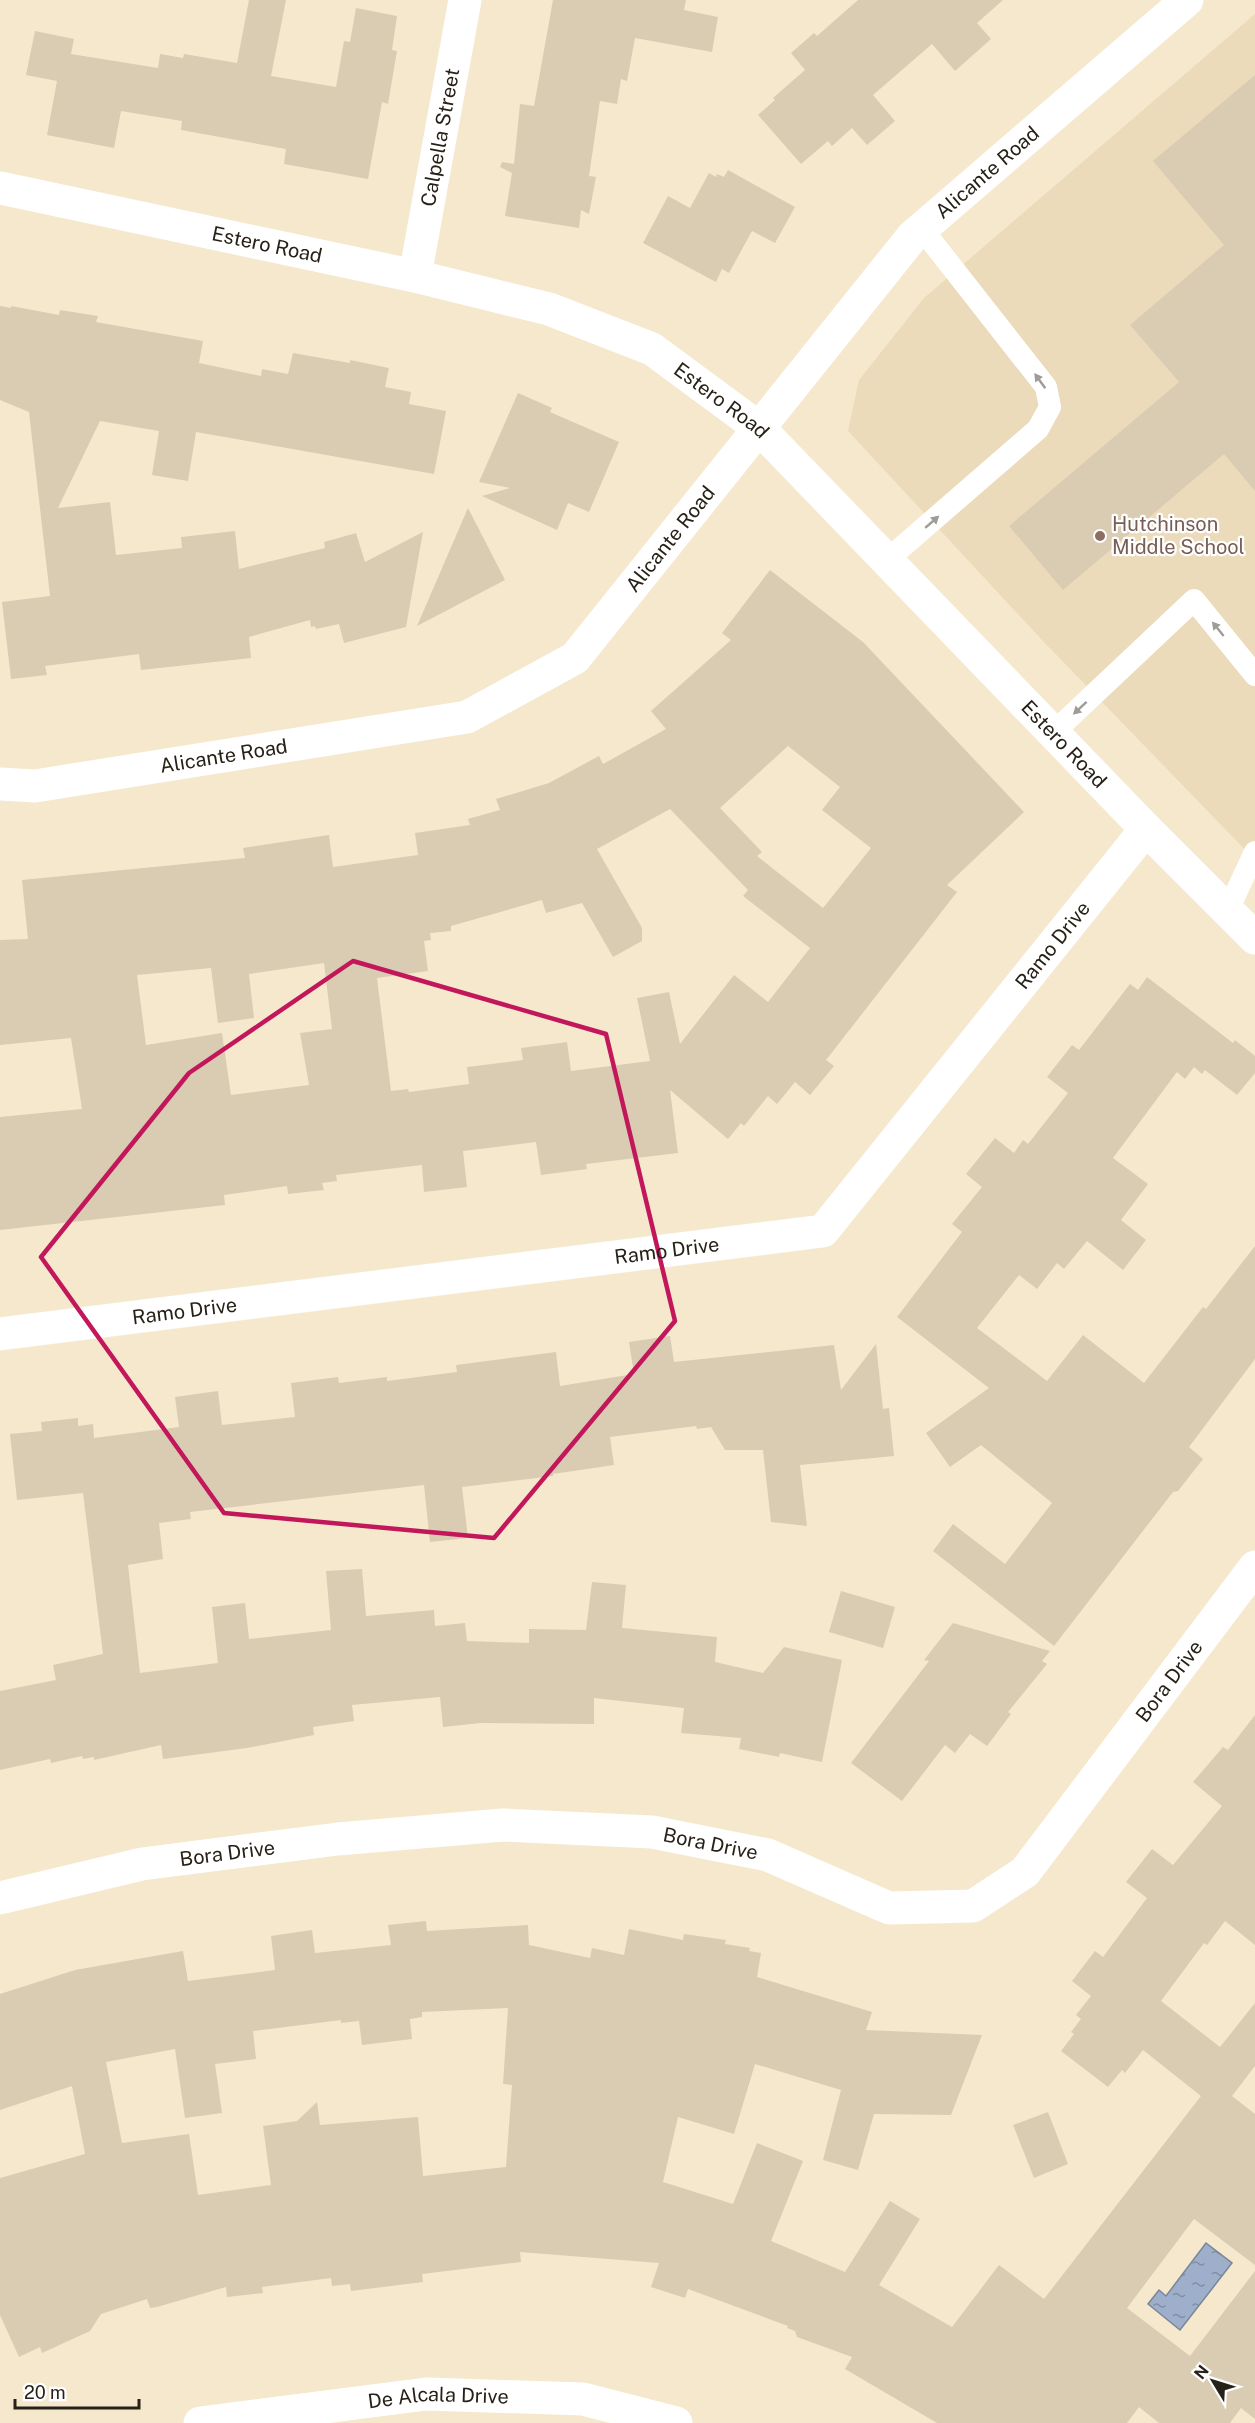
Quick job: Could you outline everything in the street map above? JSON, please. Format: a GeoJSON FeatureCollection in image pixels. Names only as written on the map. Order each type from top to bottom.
{"type":"FeatureCollection","features":[{"type":"Feature","properties":{"kind":"street","name":"Calpella Street"},"geometry":{"type":"LineString","coordinates":[[415,276],[465,0]]}},
{"type":"Feature","properties":{"kind":"street","name":"Alicante Road"},"geometry":{"type":"LineString","coordinates":[[0,784],[35,786],[466,717],[575,658],[912,237],[1187,0]]}},
{"type":"Feature","properties":{"kind":"street","name":"Estero Road"},"geometry":{"type":"LineString","coordinates":[[0,188],[415,276],[549,309],[652,349],[759,428],[1146,829],[1255,938]]}},
{"type":"Feature","properties":{"kind":"street","name":"Ramo Drive"},"geometry":{"type":"LineString","coordinates":[[0,1334],[823,1231],[1146,829]]}},
{"type":"Feature","properties":{"kind":"street","name":"Bora Drive"},"geometry":{"type":"LineString","coordinates":[[0,1898],[142,1864],[338,1839],[503,1825],[652,1832],[768,1855],[889,1908],[973,1906],[1024,1872],[1255,1567]]}},
{"type":"Feature","properties":{"kind":"street","name":"De Alcala Drive"},"geometry":{"type":"LineString","coordinates":[[200,2423],[334,2414],[426,2394],[583,2399],[676,2423]]}},
{"type":"Feature","properties":{"kind":"lane"},"geometry":{"type":"LineString","coordinates":[[888,560],[1038,429],[1050,407],[1046,387],[922,229]]}},
{"type":"Feature","properties":{"kind":"lane"},"geometry":{"type":"LineString","coordinates":[[1054,732],[1194,600],[1255,675]]}},
{"type":"Feature","properties":{"kind":"lane"},"geometry":{"type":"LineString","coordinates":[[1228,910],[1255,852]]}},
{"type":"Feature","properties":{"kind":"highlighted area"},"geometry":{"type":"Polygon","coordinates":[[[353,961],[606,1034],[675,1321],[494,1538],[224,1513],[41,1257],[189,1073],[353,961]]]}},
{"type":"Feature","properties":{"kind":"shaded area","name":"Hutchinson Middle School"},"geometry":{"type":"Polygon","coordinates":[[[1255,14],[1255,860],[1042,640],[848,431],[859,380],[924,298],[1255,14]]]}},
{"type":"Feature","properties":{"kind":"water"},"geometry":{"type":"Polygon","coordinates":[[[1206,2243],[1232,2263],[1180,2330],[1148,2304],[1159,2290],[1166,2296],[1206,2243]]]}},
{"type":"Feature","properties":{"kind":"building"},"geometry":{"type":"Polygon","coordinates":[[[249,0],[286,0],[271,76],[336,87],[344,41],[350,42],[356,8],[397,16],[392,50],[397,51],[388,104],[382,102],[368,179],[284,164],[286,149],[181,130],[182,121],[121,111],[114,148],[47,135],[57,81],[26,75],[35,31],[74,39],[71,54],[158,68],[160,54],[183,58],[184,54],[237,63],[249,0]]]}},
{"type":"Feature","properties":{"kind":"building"},"geometry":{"type":"Polygon","coordinates":[[[553,0],[686,0],[684,10],[718,17],[712,52],[635,38],[627,81],[621,79],[617,104],[600,101],[589,176],[596,177],[589,214],[581,210],[579,228],[505,216],[512,173],[500,167],[502,162],[514,164],[520,104],[534,106],[553,0]]]}},
{"type":"Feature","properties":{"kind":"building"},"geometry":{"type":"Polygon","coordinates":[[[858,0],[1003,0],[977,23],[991,39],[955,71],[932,44],[873,95],[895,121],[867,145],[852,128],[832,146],[828,141],[801,164],[758,115],[775,100],[773,98],[805,70],[791,53],[814,33],[817,36],[858,0]]]}},
{"type":"Feature","properties":{"kind":"building"},"geometry":{"type":"Polygon","coordinates":[[[1255,75],[1255,491],[1224,454],[1063,590],[1009,526],[1179,382],[1130,325],[1224,245],[1153,161],[1255,75]]]}},
{"type":"Feature","properties":{"kind":"building"},"geometry":{"type":"Polygon","coordinates":[[[728,170],[795,207],[775,243],[752,231],[729,273],[722,269],[716,282],[643,243],[668,196],[690,208],[709,173],[716,177],[717,174],[724,177],[728,170]]]}},
{"type":"Feature","properties":{"kind":"building"},"geometry":{"type":"Polygon","coordinates":[[[0,306],[59,315],[60,310],[98,316],[96,322],[203,341],[199,363],[261,376],[262,369],[288,374],[293,353],[350,363],[350,360],[389,368],[385,387],[411,392],[409,404],[446,411],[434,474],[196,432],[188,481],[152,475],[159,431],[100,421],[58,508],[110,502],[116,555],[182,548],[181,537],[235,531],[239,569],[325,548],[324,542],[356,533],[365,562],[423,532],[406,627],[344,643],[339,624],[316,629],[315,626],[311,627],[310,620],[249,637],[251,658],[141,670],[139,654],[45,666],[47,675],[11,679],[2,602],[50,596],[29,412],[0,400],[0,306]]]}},
{"type":"Feature","properties":{"kind":"building"},"geometry":{"type":"Polygon","coordinates":[[[518,393],[552,408],[550,412],[619,442],[589,512],[568,503],[557,530],[482,496],[510,488],[479,482],[518,393]]]}},
{"type":"Feature","properties":{"kind":"building"},"geometry":{"type":"Polygon","coordinates":[[[468,508],[505,580],[417,626],[468,508]]]}},
{"type":"Feature","properties":{"kind":"building"},"geometry":{"type":"Polygon","coordinates":[[[770,570],[863,642],[1024,812],[947,885],[957,892],[826,1060],[834,1066],[810,1095],[795,1082],[777,1104],[768,1096],[744,1126],[741,1123],[728,1139],[670,1090],[678,1153],[586,1164],[587,1169],[541,1175],[536,1142],[463,1151],[467,1187],[424,1192],[422,1165],[336,1175],[337,1181],[322,1183],[324,1190],[288,1194],[287,1186],[224,1195],[225,1205],[0,1230],[0,1117],[82,1109],[71,1038],[0,1045],[0,940],[28,939],[22,880],[245,858],[243,848],[329,835],[333,867],[418,855],[415,833],[470,825],[468,819],[500,810],[496,799],[549,783],[599,756],[603,764],[666,729],[651,711],[731,640],[722,633],[770,570]],[[788,746],[720,808],[762,852],[757,856],[823,908],[871,848],[822,810],[840,787],[788,746]],[[670,809],[597,849],[642,928],[642,941],[613,957],[582,903],[546,913],[542,900],[451,926],[451,931],[430,933],[431,940],[424,941],[428,971],[377,978],[391,1091],[408,1089],[409,1092],[469,1084],[467,1067],[523,1060],[521,1048],[567,1042],[571,1071],[650,1061],[637,998],[669,992],[680,1044],[734,975],[768,1002],[810,948],[743,896],[748,890],[670,809]],[[324,963],[249,974],[254,1018],[218,1023],[211,968],[137,975],[146,1045],[222,1033],[231,1095],[309,1085],[300,1033],[332,1029],[324,963]]]}},
{"type":"Feature","properties":{"kind":"building"},"geometry":{"type":"Polygon","coordinates":[[[1147,977],[1233,1043],[1235,1040],[1255,1056],[1255,1073],[1237,1095],[1205,1070],[1202,1074],[1194,1067],[1185,1079],[1177,1072],[1113,1158],[1148,1184],[1121,1220],[1146,1240],[1123,1270],[1087,1241],[1064,1269],[1057,1263],[1037,1289],[1019,1275],[977,1328],[1047,1381],[1083,1335],[1144,1383],[1203,1307],[1206,1309],[1255,1246],[1255,1359],[1189,1447],[1203,1459],[1178,1491],[1173,1492],[1054,1646],[933,1551],[953,1524],[1005,1564],[1052,1503],[981,1445],[950,1467],[926,1433],[989,1388],[897,1317],[962,1232],[952,1224],[982,1187],[966,1174],[995,1138],[1014,1153],[1023,1140],[1028,1144],[1068,1093],[1047,1077],[1072,1045],[1079,1050],[1130,984],[1138,990],[1147,977]]]}},
{"type":"Feature","properties":{"kind":"building"},"geometry":{"type":"Polygon","coordinates":[[[670,1336],[674,1362],[834,1345],[841,1390],[876,1344],[883,1409],[889,1408],[894,1456],[800,1465],[807,1526],[771,1522],[763,1450],[725,1450],[711,1427],[697,1429],[696,1426],[610,1437],[614,1465],[553,1474],[553,1476],[462,1487],[468,1538],[430,1542],[424,1485],[190,1512],[191,1519],[159,1523],[163,1559],[128,1565],[140,1673],[218,1663],[212,1607],[245,1603],[249,1639],[331,1630],[326,1571],[362,1569],[366,1616],[434,1610],[435,1626],[465,1623],[467,1641],[529,1643],[529,1629],[586,1630],[592,1582],[626,1585],[622,1628],[717,1637],[715,1662],[763,1673],[784,1647],[842,1660],[822,1762],[780,1753],[779,1757],[739,1749],[741,1738],[681,1733],[684,1708],[594,1698],[594,1724],[481,1723],[443,1727],[440,1697],[352,1705],[354,1721],[313,1727],[314,1735],[247,1748],[163,1759],[161,1745],[94,1760],[94,1757],[83,1759],[82,1756],[51,1763],[50,1759],[0,1770],[0,1691],[56,1680],[53,1665],[103,1654],[83,1493],[17,1500],[10,1434],[42,1431],[41,1422],[78,1418],[78,1426],[93,1424],[94,1438],[179,1427],[175,1397],[218,1391],[222,1425],[295,1417],[291,1383],[338,1377],[339,1383],[387,1377],[387,1381],[457,1372],[456,1365],[556,1352],[560,1386],[634,1374],[629,1342],[670,1336]]]}},
{"type":"Feature","properties":{"kind":"building"},"geometry":{"type":"Polygon","coordinates":[[[841,1591],[895,1607],[883,1648],[829,1632],[841,1591]]]}},
{"type":"Feature","properties":{"kind":"building"},"geometry":{"type":"Polygon","coordinates":[[[953,1623],[1050,1651],[1042,1661],[1047,1664],[1008,1712],[1011,1714],[987,1746],[970,1734],[955,1753],[945,1745],[902,1801],[851,1763],[929,1661],[924,1660],[953,1623]]]}},
{"type":"Feature","properties":{"kind":"building"},"geometry":{"type":"Polygon","coordinates":[[[1255,1715],[1255,1945],[1225,1921],[1207,1945],[1204,1943],[1161,2001],[1220,2047],[1255,2003],[1255,2066],[1232,2096],[1255,2114],[1255,2265],[1194,2219],[1127,2308],[1190,2356],[1255,2271],[1255,2419],[1241,2408],[1230,2423],[1159,2423],[1139,2407],[1127,2423],[937,2423],[845,2369],[852,2357],[797,2337],[795,2331],[787,2328],[788,2326],[688,2289],[685,2298],[651,2287],[659,2263],[520,2252],[521,2262],[422,2274],[423,2282],[351,2291],[350,2284],[332,2286],[331,2278],[262,2287],[263,2293],[227,2297],[226,2287],[150,2308],[147,2299],[101,2314],[90,2331],[42,2353],[40,2347],[19,2357],[0,2315],[0,2178],[85,2154],[72,2086],[0,2110],[0,1994],[75,1970],[183,1951],[188,1981],[275,1970],[271,1936],[312,1930],[315,1953],[391,1945],[388,1925],[426,1921],[427,1931],[528,1925],[529,1945],[590,1958],[592,1948],[624,1955],[629,1929],[683,1940],[684,1934],[726,1940],[725,1944],[750,1948],[749,1951],[761,1953],[757,1977],[872,2012],[866,2030],[982,2035],[951,2115],[874,2114],[858,2170],[823,2160],[841,2090],[755,2064],[734,2134],[678,2117],[663,2182],[733,2204],[757,2143],[803,2161],[771,2241],[845,2272],[890,2201],[920,2219],[879,2285],[952,2327],[999,2265],[1044,2299],[1201,2096],[1143,2050],[1125,2073],[1122,2070],[1108,2087],[1061,2051],[1074,2034],[1071,2032],[1081,2019],[1076,2015],[1091,1996],[1072,1981],[1095,1951],[1103,1957],[1147,1898],[1126,1882],[1152,1849],[1173,1865],[1222,1806],[1193,1782],[1223,1747],[1228,1750],[1255,1715]],[[508,2008],[422,2012],[422,2017],[410,2019],[412,2039],[362,2045],[359,2021],[341,2023],[341,2020],[253,2031],[256,2059],[215,2064],[222,2113],[185,2118],[175,2049],[106,2062],[122,2143],[189,2134],[198,2195],[271,2185],[263,2126],[297,2121],[317,2102],[320,2125],[418,2117],[423,2176],[506,2167],[512,2085],[503,2084],[508,2008]]]}},
{"type":"Feature","properties":{"kind":"building"},"geometry":{"type":"Polygon","coordinates":[[[1048,2112],[1068,2164],[1034,2178],[1013,2125],[1048,2112]]]}},
{"type":"Feature","properties":{"kind":"place","name":"Hutchinson Middle School"},"geometry":{"type":"Point","coordinates":[1100,536]}}]}
